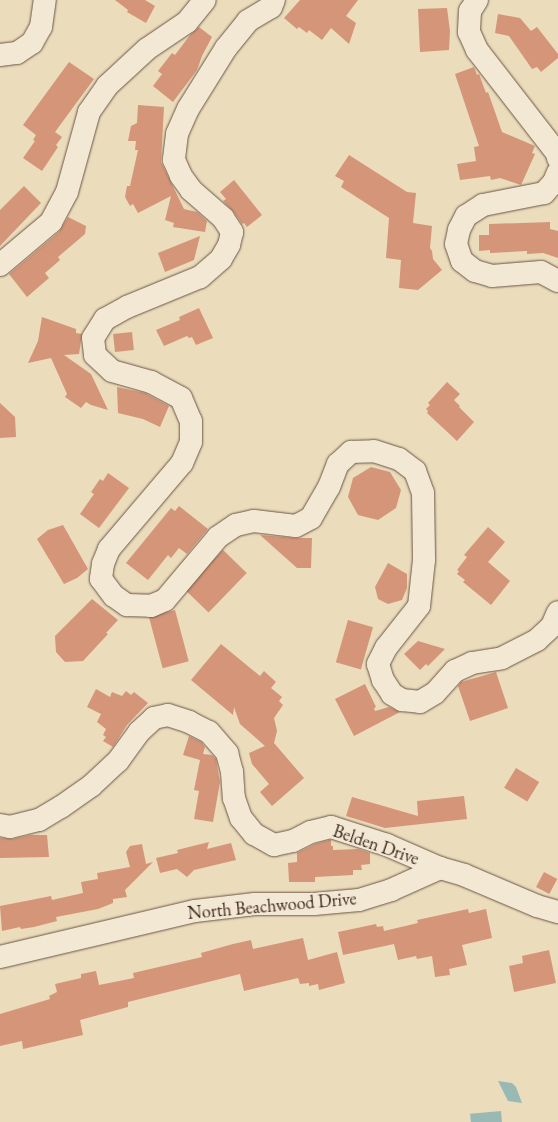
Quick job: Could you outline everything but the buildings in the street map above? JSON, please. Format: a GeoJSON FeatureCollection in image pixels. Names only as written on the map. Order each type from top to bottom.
{"type":"FeatureCollection","features":[{"type":"Feature","properties":{"kind":"street"},"geometry":{"type":"LineString","coordinates":[[0,55],[17,53],[32,43],[41,27],[45,0]]}},
{"type":"Feature","properties":{"kind":"street"},"geometry":{"type":"LineString","coordinates":[[0,265],[51,222],[67,192],[88,112],[107,86],[147,49],[187,22],[205,0]]}},
{"type":"Feature","properties":{"kind":"street"},"geometry":{"type":"LineString","coordinates":[[274,0],[271,8],[248,21],[226,48],[188,109],[177,134],[174,160],[181,176],[192,190],[223,218],[232,232],[229,245],[221,259],[200,276],[127,307],[105,319],[93,338],[94,355],[112,371],[151,382],[181,398],[191,421],[191,442],[182,463],[109,549],[103,564],[101,579],[114,596],[127,605],[151,606],[165,600],[218,537],[236,525],[254,521],[296,526],[311,518],[329,487],[338,464],[351,452],[374,451],[400,459],[415,471],[423,493],[424,560],[419,606],[386,648],[378,664],[383,680],[392,694],[402,700],[420,702],[435,693],[455,671],[472,663],[502,658],[537,640],[552,626],[558,612]]}},
{"type":"Feature","properties":{"kind":"street"},"geometry":{"type":"LineString","coordinates":[[477,0],[470,11],[469,32],[478,50],[554,148],[558,158]]}},
{"type":"Feature","properties":{"kind":"street"},"geometry":{"type":"LineString","coordinates":[[558,172],[554,182],[544,193],[483,205],[466,216],[459,230],[456,244],[462,261],[475,271],[492,276],[541,272],[558,281]]}},
{"type":"Feature","properties":{"kind":"street","name":"Belden Drive"},"geometry":{"type":"LineString","coordinates":[[0,825],[10,827],[39,820],[61,807],[91,786],[118,761],[139,732],[154,718],[168,715],[189,722],[209,732],[227,754],[232,772],[234,798],[241,818],[254,834],[274,845],[293,841],[311,832],[331,827],[387,845],[440,868]]}},
{"type":"Feature","properties":{"kind":"street"},"geometry":{"type":"LineString","coordinates":[[440,868],[464,875],[537,906],[558,912]]}},
{"type":"Feature","properties":{"kind":"street","name":"North Beachwood Drive"},"geometry":{"type":"LineString","coordinates":[[0,957],[195,911],[255,904],[314,904],[359,900],[391,890],[440,868]]}},
{"type":"Feature","properties":{"kind":"water"},"geometry":{"type":"Polygon","coordinates":[[[498,1081],[512,1083],[516,1087],[522,1103],[508,1101],[498,1081]]]}},
{"type":"Feature","properties":{"kind":"water"},"geometry":{"type":"Polygon","coordinates":[[[501,1111],[502,1122],[471,1122],[470,1114],[501,1111]]]}}]}
